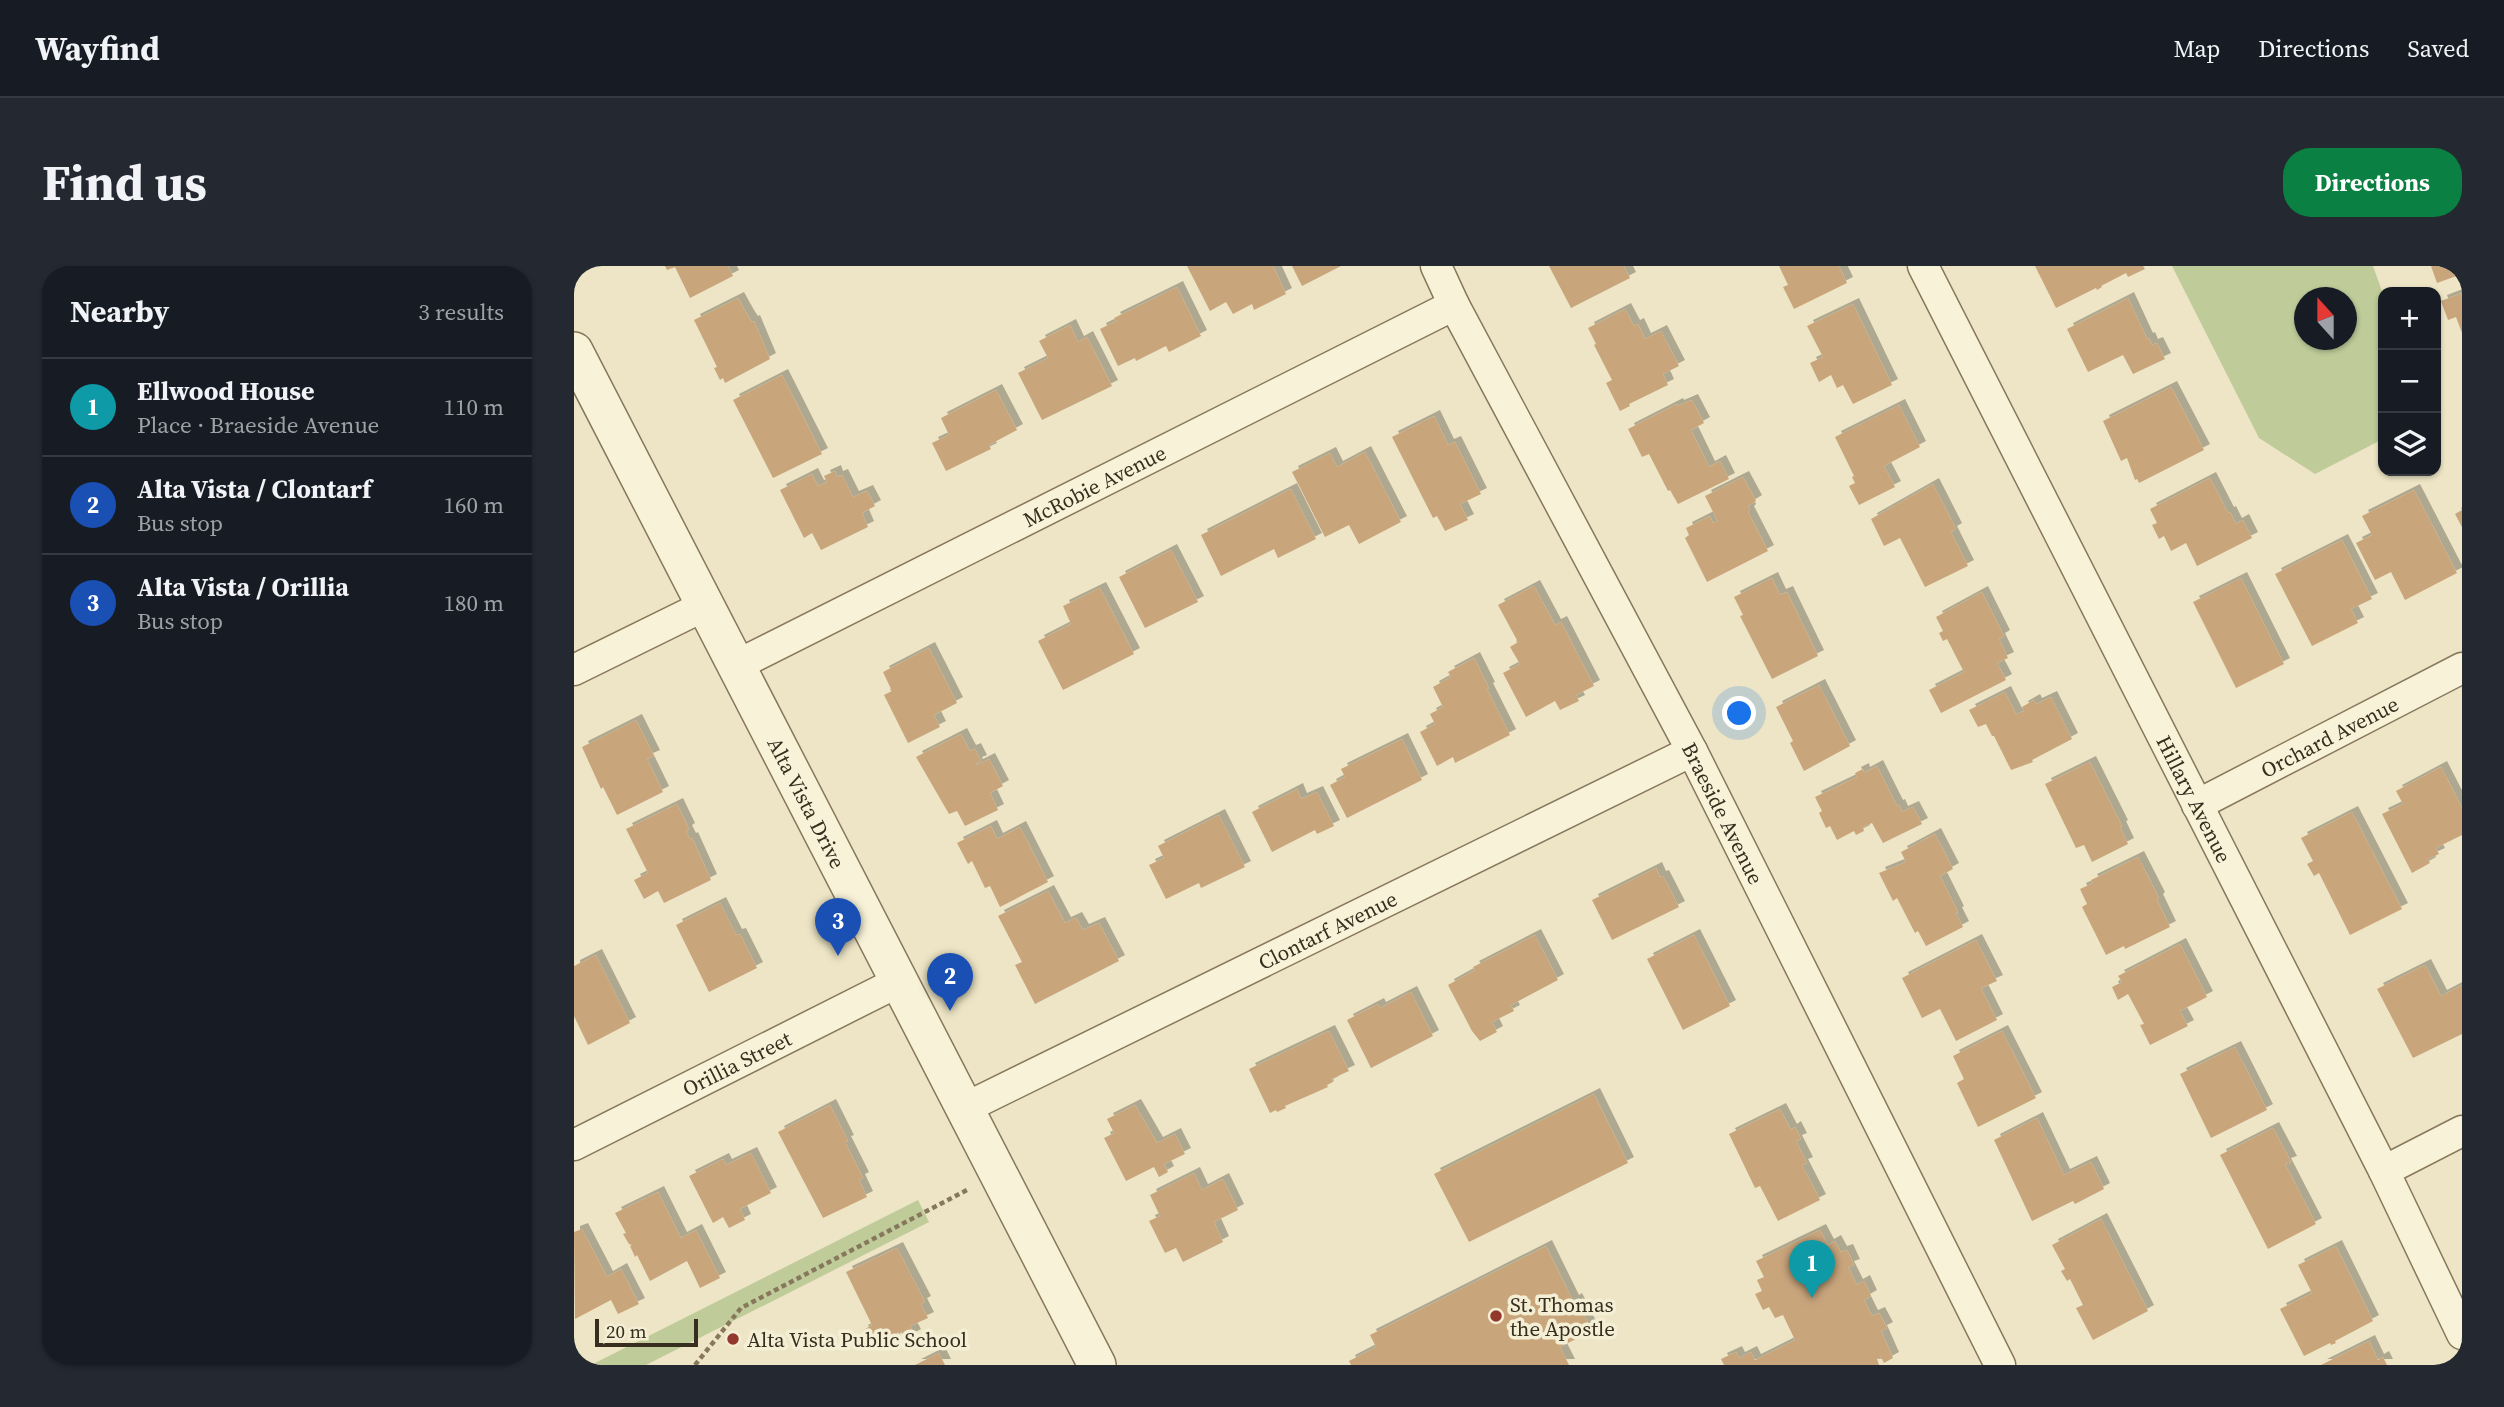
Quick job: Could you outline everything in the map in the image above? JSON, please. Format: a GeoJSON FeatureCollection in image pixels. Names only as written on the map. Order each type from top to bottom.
{"type":"FeatureCollection","features":[{"type":"Feature","properties":{"kind":"street","name":"Braeside Avenue"},"geometry":{"type":"LineString","coordinates":[[1436,266],[1454,305],[1692,751],[2000,1365]]}},
{"type":"Feature","properties":{"kind":"street","name":"Hillary Avenue"},"geometry":{"type":"LineString","coordinates":[[1923,266],[2384,1171],[2462,1334]]}},
{"type":"Feature","properties":{"kind":"street","name":"McRobie Avenue"},"geometry":{"type":"LineString","coordinates":[[735,666],[1454,305]]}},
{"type":"Feature","properties":{"kind":"street","name":"Alta Vista Drive"},"geometry":{"type":"LineString","coordinates":[[574,351],[1097,1365]]}},
{"type":"Feature","properties":{"kind":"street"},"geometry":{"type":"LineString","coordinates":[[574,670],[705,606]]}},
{"type":"Feature","properties":{"kind":"street","name":"Orchard Avenue"},"geometry":{"type":"LineString","coordinates":[[2197,805],[2462,668]]}},
{"type":"Feature","properties":{"kind":"street","name":"Clontarf Avenue"},"geometry":{"type":"LineString","coordinates":[[963,1109],[1692,751]]}},
{"type":"Feature","properties":{"kind":"street","name":"Orillia Street"},"geometry":{"type":"LineString","coordinates":[[574,1145],[898,982]]}},
{"type":"Feature","properties":{"kind":"street"},"geometry":{"type":"LineString","coordinates":[[2384,1171],[2462,1131]]}},
{"type":"Feature","properties":{"kind":"path"},"geometry":{"type":"LineString","coordinates":[[695,1365],[741,1308],[999,1174]]}},
{"type":"Feature","properties":{"kind":"green space"},"geometry":{"type":"Polygon","coordinates":[[[2172,266],[2373,266],[2380,287],[2378,287],[2378,442],[2315,474],[2259,438],[2172,266]]]}},
{"type":"Feature","properties":{"kind":"green space"},"geometry":{"type":"Polygon","coordinates":[[[918,1200],[929,1222],[646,1365],[591,1365],[918,1200]]]}},
{"type":"Feature","properties":{"kind":"building"},"geometry":{"type":"Polygon","coordinates":[[[665,266],[728,266],[733,276],[690,298],[675,267],[667,270],[665,266]]]}},
{"type":"Feature","properties":{"kind":"building"},"geometry":{"type":"Polygon","coordinates":[[[1187,266],[1273,266],[1286,294],[1254,310],[1252,304],[1233,314],[1226,302],[1210,311],[1187,266]]]}},
{"type":"Feature","properties":{"kind":"building"},"geometry":{"type":"Polygon","coordinates":[[[1292,266],[1341,266],[1302,286],[1292,266]]]}},
{"type":"Feature","properties":{"kind":"building"},"geometry":{"type":"Polygon","coordinates":[[[1549,266],[1624,266],[1630,278],[1571,308],[1549,266]]]}},
{"type":"Feature","properties":{"kind":"building"},"geometry":{"type":"Polygon","coordinates":[[[1779,266],[1839,266],[1847,283],[1794,309],[1783,287],[1788,285],[1779,266]]]}},
{"type":"Feature","properties":{"kind":"building"},"geometry":{"type":"Polygon","coordinates":[[[2035,266],[2143,266],[2145,269],[2128,277],[2126,273],[2097,290],[2096,288],[2056,308],[2035,266]]]}},
{"type":"Feature","properties":{"kind":"building"},"geometry":{"type":"Polygon","coordinates":[[[2431,266],[2462,266],[2462,274],[2437,283],[2431,266]]]}},
{"type":"Feature","properties":{"kind":"building"},"geometry":{"type":"Polygon","coordinates":[[[1177,287],[1201,336],[1169,352],[1166,346],[1136,361],[1135,358],[1118,366],[1100,329],[1116,321],[1114,318],[1177,287]]]}},
{"type":"Feature","properties":{"kind":"building"},"geometry":{"type":"Polygon","coordinates":[[[2462,293],[2462,333],[2456,317],[2448,320],[2441,301],[2462,293]]]}},
{"type":"Feature","properties":{"kind":"building"},"geometry":{"type":"Polygon","coordinates":[[[738,298],[752,322],[754,321],[770,359],[725,383],[723,378],[720,380],[714,368],[717,367],[694,320],[738,298]]]}},
{"type":"Feature","properties":{"kind":"building"},"geometry":{"type":"Polygon","coordinates":[[[2128,298],[2147,339],[2149,338],[2152,345],[2157,343],[2165,359],[2133,374],[2123,355],[2088,372],[2067,329],[2128,298]]]}},
{"type":"Feature","properties":{"kind":"building"},"geometry":{"type":"Polygon","coordinates":[[[1853,304],[1892,385],[1853,404],[1843,385],[1837,388],[1831,375],[1819,382],[1810,363],[1823,357],[1807,326],[1853,304]]]}},
{"type":"Feature","properties":{"kind":"building"},"geometry":{"type":"Polygon","coordinates":[[[1625,309],[1634,326],[1638,324],[1645,339],[1661,331],[1679,366],[1663,374],[1668,385],[1620,411],[1606,383],[1612,380],[1588,328],[1625,309]]]}},
{"type":"Feature","properties":{"kind":"building"},"geometry":{"type":"Polygon","coordinates":[[[1070,325],[1078,342],[1087,337],[1112,386],[1042,420],[1018,373],[1048,358],[1039,341],[1070,325]]]}},
{"type":"Feature","properties":{"kind":"building"},"geometry":{"type":"Polygon","coordinates":[[[782,375],[822,454],[773,478],[733,400],[782,375]]]}},
{"type":"Feature","properties":{"kind":"building"},"geometry":{"type":"Polygon","coordinates":[[[2171,387],[2204,450],[2139,483],[2135,480],[2127,458],[2121,461],[2103,421],[2171,387]]]}},
{"type":"Feature","properties":{"kind":"building"},"geometry":{"type":"Polygon","coordinates":[[[996,390],[1017,430],[989,445],[991,449],[946,471],[932,443],[949,435],[941,418],[996,390]]]}},
{"type":"Feature","properties":{"kind":"building"},"geometry":{"type":"Polygon","coordinates":[[[1692,400],[1704,423],[1691,430],[1709,467],[1720,461],[1729,479],[1678,504],[1670,490],[1668,491],[1649,454],[1642,457],[1628,429],[1677,404],[1678,406],[1692,400]]]}},
{"type":"Feature","properties":{"kind":"building"},"geometry":{"type":"Polygon","coordinates":[[[1899,405],[1920,447],[1884,466],[1895,487],[1859,505],[1849,486],[1855,483],[1852,477],[1854,476],[1835,437],[1899,405]]]}},
{"type":"Feature","properties":{"kind":"building"},"geometry":{"type":"Polygon","coordinates":[[[1434,416],[1448,445],[1455,442],[1481,494],[1460,504],[1468,520],[1445,531],[1437,516],[1433,518],[1392,437],[1434,416]]]}},
{"type":"Feature","properties":{"kind":"building"},"geometry":{"type":"Polygon","coordinates":[[[1365,452],[1401,522],[1359,544],[1349,525],[1325,537],[1292,472],[1330,453],[1337,467],[1365,452]]]}},
{"type":"Feature","properties":{"kind":"building"},"geometry":{"type":"Polygon","coordinates":[[[835,471],[837,477],[842,475],[853,497],[867,491],[875,506],[862,513],[868,527],[821,550],[812,533],[804,538],[780,490],[812,474],[818,486],[827,482],[824,476],[835,471]]]}},
{"type":"Feature","properties":{"kind":"building"},"geometry":{"type":"Polygon","coordinates":[[[1743,477],[1756,501],[1748,506],[1748,512],[1768,551],[1707,582],[1685,538],[1689,535],[1686,528],[1710,516],[1713,523],[1719,520],[1705,496],[1743,477]]]}},
{"type":"Feature","properties":{"kind":"building"},"geometry":{"type":"Polygon","coordinates":[[[2210,478],[2228,513],[2230,512],[2236,524],[2243,520],[2252,538],[2197,566],[2186,543],[2171,551],[2164,536],[2159,539],[2152,525],[2157,523],[2150,509],[2210,478]]]}},
{"type":"Feature","properties":{"kind":"building"},"geometry":{"type":"Polygon","coordinates":[[[1933,484],[1956,529],[1951,532],[1968,566],[1925,587],[1900,538],[1884,546],[1871,519],[1933,484]]]}},
{"type":"Feature","properties":{"kind":"building"},"geometry":{"type":"Polygon","coordinates":[[[1291,489],[1316,539],[1278,558],[1274,549],[1221,576],[1201,535],[1291,489]]]}},
{"type":"Feature","properties":{"kind":"building"},"geometry":{"type":"Polygon","coordinates":[[[2414,490],[2457,573],[2405,600],[2391,572],[2375,580],[2356,543],[2372,535],[2362,516],[2414,490]]]}},
{"type":"Feature","properties":{"kind":"building"},"geometry":{"type":"Polygon","coordinates":[[[2462,510],[2462,527],[2455,514],[2462,510]]]}},
{"type":"Feature","properties":{"kind":"building"},"geometry":{"type":"Polygon","coordinates":[[[2342,540],[2372,599],[2351,609],[2358,623],[2312,646],[2275,574],[2342,540]]]}},
{"type":"Feature","properties":{"kind":"building"},"geometry":{"type":"Polygon","coordinates":[[[1171,550],[1198,602],[1145,628],[1119,577],[1171,550]]]}},
{"type":"Feature","properties":{"kind":"building"},"geometry":{"type":"Polygon","coordinates":[[[1772,578],[1780,595],[1787,592],[1818,656],[1772,679],[1740,616],[1743,615],[1734,597],[1772,578]]]}},
{"type":"Feature","properties":{"kind":"building"},"geometry":{"type":"Polygon","coordinates":[[[2241,578],[2284,664],[2236,688],[2193,602],[2241,578]]]}},
{"type":"Feature","properties":{"kind":"building"},"geometry":{"type":"Polygon","coordinates":[[[1534,586],[1555,625],[1561,622],[1594,686],[1576,695],[1579,701],[1560,710],[1555,701],[1526,717],[1503,673],[1520,664],[1510,647],[1518,642],[1498,605],[1534,586]]]}},
{"type":"Feature","properties":{"kind":"building"},"geometry":{"type":"Polygon","coordinates":[[[1100,588],[1134,654],[1063,690],[1038,641],[1071,624],[1063,606],[1100,588]]]}},
{"type":"Feature","properties":{"kind":"building"},"geometry":{"type":"Polygon","coordinates":[[[1982,592],[2004,636],[1999,639],[2008,658],[1997,663],[2006,680],[1941,713],[1929,690],[1964,672],[1947,639],[1943,641],[1939,633],[1943,631],[1936,617],[1982,592]]]}},
{"type":"Feature","properties":{"kind":"building"},"geometry":{"type":"Polygon","coordinates":[[[929,648],[957,703],[934,715],[940,727],[908,743],[884,695],[892,691],[883,672],[929,648]]]}},
{"type":"Feature","properties":{"kind":"building"},"geometry":{"type":"Polygon","coordinates":[[[1474,658],[1510,735],[1455,763],[1453,757],[1437,766],[1420,732],[1435,724],[1430,714],[1443,707],[1433,687],[1451,677],[1448,672],[1474,658]]]}},
{"type":"Feature","properties":{"kind":"building"},"geometry":{"type":"Polygon","coordinates":[[[1819,685],[1850,746],[1804,771],[1776,707],[1819,685]]]}},
{"type":"Feature","properties":{"kind":"building"},"geometry":{"type":"Polygon","coordinates":[[[2005,692],[2016,714],[2024,711],[2022,707],[2034,700],[2036,704],[2051,697],[2072,739],[2032,760],[2033,762],[2011,770],[1986,724],[1978,727],[1969,710],[2005,692]]]}},
{"type":"Feature","properties":{"kind":"building"},"geometry":{"type":"Polygon","coordinates":[[[636,720],[654,756],[647,759],[663,792],[617,815],[603,787],[601,789],[582,747],[636,720]]]}},
{"type":"Feature","properties":{"kind":"building"},"geometry":{"type":"Polygon","coordinates":[[[961,734],[970,751],[975,749],[981,761],[976,763],[977,765],[989,759],[1003,786],[990,793],[998,810],[965,826],[957,811],[949,814],[916,757],[961,734]]]}},
{"type":"Feature","properties":{"kind":"building"},"geometry":{"type":"Polygon","coordinates":[[[1402,739],[1422,780],[1347,818],[1330,785],[1345,777],[1341,769],[1402,739]]]}},
{"type":"Feature","properties":{"kind":"building"},"geometry":{"type":"Polygon","coordinates":[[[2090,762],[2122,826],[2120,827],[2128,844],[2092,862],[2084,845],[2076,848],[2045,784],[2090,762]]]}},
{"type":"Feature","properties":{"kind":"building"},"geometry":{"type":"Polygon","coordinates":[[[1877,766],[1897,806],[1899,805],[1902,812],[1913,807],[1922,824],[1883,843],[1872,823],[1863,827],[1864,831],[1856,835],[1854,831],[1837,840],[1830,826],[1826,828],[1815,797],[1857,777],[1855,773],[1863,769],[1864,773],[1877,766]]]}},
{"type":"Feature","properties":{"kind":"building"},"geometry":{"type":"Polygon","coordinates":[[[2441,767],[2462,808],[2462,835],[2436,848],[2439,854],[2428,859],[2430,863],[2412,873],[2382,814],[2403,804],[2396,791],[2441,767]]]}},
{"type":"Feature","properties":{"kind":"building"},"geometry":{"type":"Polygon","coordinates":[[[1297,789],[1301,799],[1317,792],[1334,826],[1317,834],[1315,830],[1272,852],[1252,812],[1297,789]]]}},
{"type":"Feature","properties":{"kind":"building"},"geometry":{"type":"Polygon","coordinates":[[[677,804],[689,829],[686,831],[690,839],[692,838],[711,880],[664,903],[658,891],[644,899],[634,880],[648,873],[626,829],[677,804]]]}},
{"type":"Feature","properties":{"kind":"building"},"geometry":{"type":"Polygon","coordinates":[[[2352,812],[2402,909],[2350,935],[2319,873],[2314,876],[2307,864],[2313,861],[2301,838],[2352,812]]]}},
{"type":"Feature","properties":{"kind":"building"},"geometry":{"type":"Polygon","coordinates":[[[1219,815],[1245,867],[1201,888],[1199,883],[1166,899],[1149,865],[1164,858],[1158,846],[1219,815]]]}},
{"type":"Feature","properties":{"kind":"building"},"geometry":{"type":"Polygon","coordinates":[[[991,826],[997,839],[1020,827],[1048,882],[1000,907],[990,886],[985,888],[972,861],[968,864],[957,843],[991,826]]]}},
{"type":"Feature","properties":{"kind":"building"},"geometry":{"type":"Polygon","coordinates":[[[1935,834],[1953,869],[1940,876],[1963,927],[1926,946],[1918,931],[1915,933],[1897,898],[1893,901],[1879,873],[1906,862],[1901,852],[1935,834]]]}},
{"type":"Feature","properties":{"kind":"building"},"geometry":{"type":"Polygon","coordinates":[[[2138,857],[2170,927],[2125,949],[2124,946],[2106,955],[2082,907],[2087,904],[2080,889],[2093,883],[2091,880],[2138,857]]]}},
{"type":"Feature","properties":{"kind":"building"},"geometry":{"type":"Polygon","coordinates":[[[1656,868],[1679,907],[1612,940],[1592,900],[1656,868]]]}},
{"type":"Feature","properties":{"kind":"building"},"geometry":{"type":"Polygon","coordinates":[[[1048,891],[1065,923],[1076,918],[1083,930],[1099,923],[1119,961],[1035,1004],[1015,965],[1022,962],[998,916],[1048,891]]]}},
{"type":"Feature","properties":{"kind":"building"},"geometry":{"type":"Polygon","coordinates":[[[720,903],[757,968],[709,992],[676,925],[720,903]]]}},
{"type":"Feature","properties":{"kind":"building"},"geometry":{"type":"Polygon","coordinates":[[[1535,935],[1558,980],[1511,1005],[1514,1011],[1492,1022],[1497,1032],[1480,1041],[1448,985],[1475,970],[1473,967],[1535,935]]]}},
{"type":"Feature","properties":{"kind":"building"},"geometry":{"type":"Polygon","coordinates":[[[1694,935],[1730,1006],[1683,1030],[1647,959],[1694,935]]]}},
{"type":"Feature","properties":{"kind":"building"},"geometry":{"type":"Polygon","coordinates":[[[1976,940],[1997,981],[1981,988],[1997,1020],[1956,1041],[1940,1009],[1922,1018],[1902,978],[1976,940]]]}},
{"type":"Feature","properties":{"kind":"building"},"geometry":{"type":"Polygon","coordinates":[[[2180,944],[2207,997],[2180,1011],[2188,1026],[2150,1045],[2140,1025],[2144,1024],[2128,994],[2118,1000],[2112,987],[2122,982],[2118,976],[2180,944]]]}},
{"type":"Feature","properties":{"kind":"building"},"geometry":{"type":"Polygon","coordinates":[[[596,955],[630,1023],[588,1045],[574,1016],[574,966],[596,955]]]}},
{"type":"Feature","properties":{"kind":"building"},"geometry":{"type":"Polygon","coordinates":[[[2425,965],[2441,996],[2462,985],[2462,1034],[2413,1058],[2377,989],[2425,965]]]}},
{"type":"Feature","properties":{"kind":"building"},"geometry":{"type":"Polygon","coordinates":[[[1411,992],[1433,1036],[1371,1068],[1347,1020],[1378,1004],[1380,1008],[1411,992]]]}},
{"type":"Feature","properties":{"kind":"building"},"geometry":{"type":"Polygon","coordinates":[[[1329,1031],[1349,1071],[1331,1079],[1333,1082],[1327,1085],[1328,1087],[1270,1113],[1249,1069],[1329,1031]]]}},
{"type":"Feature","properties":{"kind":"building"},"geometry":{"type":"Polygon","coordinates":[[[2002,1031],[2036,1098],[1978,1127],[1957,1083],[1964,1079],[1953,1056],[2002,1031]]]}},
{"type":"Feature","properties":{"kind":"building"},"geometry":{"type":"Polygon","coordinates":[[[2235,1047],[2267,1110],[2211,1138],[2180,1074],[2235,1047]]]}},
{"type":"Feature","properties":{"kind":"building"},"geometry":{"type":"Polygon","coordinates":[[[1594,1094],[1628,1163],[1469,1242],[1434,1174],[1594,1094]]]}},
{"type":"Feature","properties":{"kind":"building"},"geometry":{"type":"Polygon","coordinates":[[[830,1105],[863,1178],[859,1180],[867,1197],[823,1218],[778,1132],[830,1105]]]}},
{"type":"Feature","properties":{"kind":"building"},"geometry":{"type":"Polygon","coordinates":[[[1135,1105],[1157,1143],[1175,1134],[1185,1154],[1164,1164],[1168,1172],[1159,1177],[1154,1167],[1126,1181],[1104,1138],[1114,1133],[1107,1119],[1135,1105]]]}},
{"type":"Feature","properties":{"kind":"building"},"geometry":{"type":"Polygon","coordinates":[[[1780,1109],[1791,1130],[1795,1127],[1801,1139],[1796,1141],[1807,1163],[1802,1165],[1820,1200],[1778,1221],[1760,1186],[1755,1188],[1729,1134],[1780,1109]]]}},
{"type":"Feature","properties":{"kind":"building"},"geometry":{"type":"Polygon","coordinates":[[[2037,1118],[2064,1175],[2091,1162],[2104,1189],[2032,1221],[1994,1140],[2037,1118]]]}},
{"type":"Feature","properties":{"kind":"building"},"geometry":{"type":"Polygon","coordinates":[[[2273,1128],[2291,1162],[2285,1164],[2316,1224],[2268,1249],[2220,1155],[2273,1128]]]}},
{"type":"Feature","properties":{"kind":"building"},"geometry":{"type":"Polygon","coordinates":[[[751,1153],[771,1193],[740,1209],[745,1220],[729,1228],[723,1217],[713,1223],[689,1176],[723,1159],[726,1165],[751,1153]]]}},
{"type":"Feature","properties":{"kind":"building"},"geometry":{"type":"Polygon","coordinates":[[[1194,1173],[1202,1190],[1223,1179],[1238,1210],[1214,1222],[1223,1242],[1183,1262],[1176,1248],[1165,1253],[1149,1221],[1160,1216],[1150,1195],[1194,1173]]]}},
{"type":"Feature","properties":{"kind":"building"},"geometry":{"type":"Polygon","coordinates":[[[658,1192],[681,1238],[696,1230],[720,1278],[700,1288],[687,1261],[650,1281],[637,1255],[635,1257],[630,1246],[632,1245],[623,1234],[626,1233],[615,1213],[658,1192]]]}},
{"type":"Feature","properties":{"kind":"building"},"geometry":{"type":"Polygon","coordinates":[[[2101,1219],[2148,1311],[2093,1340],[2076,1308],[2083,1305],[2070,1279],[2067,1281],[2061,1271],[2065,1269],[2052,1245],[2101,1219]]]}},
{"type":"Feature","properties":{"kind":"building"},"geometry":{"type":"Polygon","coordinates":[[[582,1229],[607,1277],[621,1269],[639,1304],[618,1314],[611,1300],[575,1319],[574,1232],[582,1229]]]}},
{"type":"Feature","properties":{"kind":"building"},"geometry":{"type":"Polygon","coordinates":[[[1820,1230],[1828,1245],[1835,1241],[1841,1252],[1847,1250],[1854,1265],[1848,1267],[1857,1285],[1864,1281],[1871,1296],[1864,1300],[1872,1316],[1879,1313],[1887,1328],[1881,1331],[1893,1358],[1884,1363],[1881,1357],[1877,1359],[1879,1365],[1724,1365],[1721,1359],[1736,1352],[1739,1358],[1751,1352],[1755,1360],[1795,1340],[1783,1315],[1775,1318],[1769,1307],[1763,1310],[1755,1294],[1762,1291],[1757,1280],[1764,1277],[1756,1261],[1820,1230]]]}},
{"type":"Feature","properties":{"kind":"building","name":"St. Thomas the Apostle"},"geometry":{"type":"Polygon","coordinates":[[[1546,1246],[1573,1301],[1576,1299],[1592,1331],[1560,1347],[1569,1365],[1351,1365],[1349,1361],[1376,1347],[1370,1335],[1546,1246]]]}},
{"type":"Feature","properties":{"kind":"building"},"geometry":{"type":"Polygon","coordinates":[[[2336,1246],[2373,1321],[2335,1341],[2336,1343],[2330,1343],[2304,1356],[2280,1309],[2312,1293],[2298,1265],[2336,1246]]]}},
{"type":"Feature","properties":{"kind":"building"},"geometry":{"type":"Polygon","coordinates":[[[897,1248],[925,1302],[921,1304],[928,1318],[910,1326],[915,1335],[906,1340],[901,1331],[897,1333],[899,1337],[893,1340],[891,1336],[870,1347],[862,1331],[872,1325],[846,1272],[897,1248]]]}},
{"type":"Feature","properties":{"kind":"building"},"geometry":{"type":"Polygon","coordinates":[[[2369,1341],[2378,1360],[2383,1357],[2387,1365],[2321,1365],[2369,1341]]]}},
{"type":"Feature","properties":{"kind":"building"},"geometry":{"type":"Polygon","coordinates":[[[939,1353],[945,1365],[915,1365],[939,1353]]]}},
{"type":"Feature","properties":{"kind":"place","name":"Alta Vista / Orillia"},"geometry":{"type":"Point","coordinates":[838,956]}},
{"type":"Feature","properties":{"kind":"place","name":"Alta Vista / Clontarf"},"geometry":{"type":"Point","coordinates":[950,1011]}},
{"type":"Feature","properties":{"kind":"place","name":"Ellwood House"},"geometry":{"type":"Point","coordinates":[1812,1298]}},
{"type":"Feature","properties":{"kind":"place","name":"St. Thomas the Apostle"},"geometry":{"type":"Point","coordinates":[1496,1316]}},
{"type":"Feature","properties":{"kind":"place","name":"Alta Vista Public School"},"geometry":{"type":"Point","coordinates":[733,1339]}}]}
